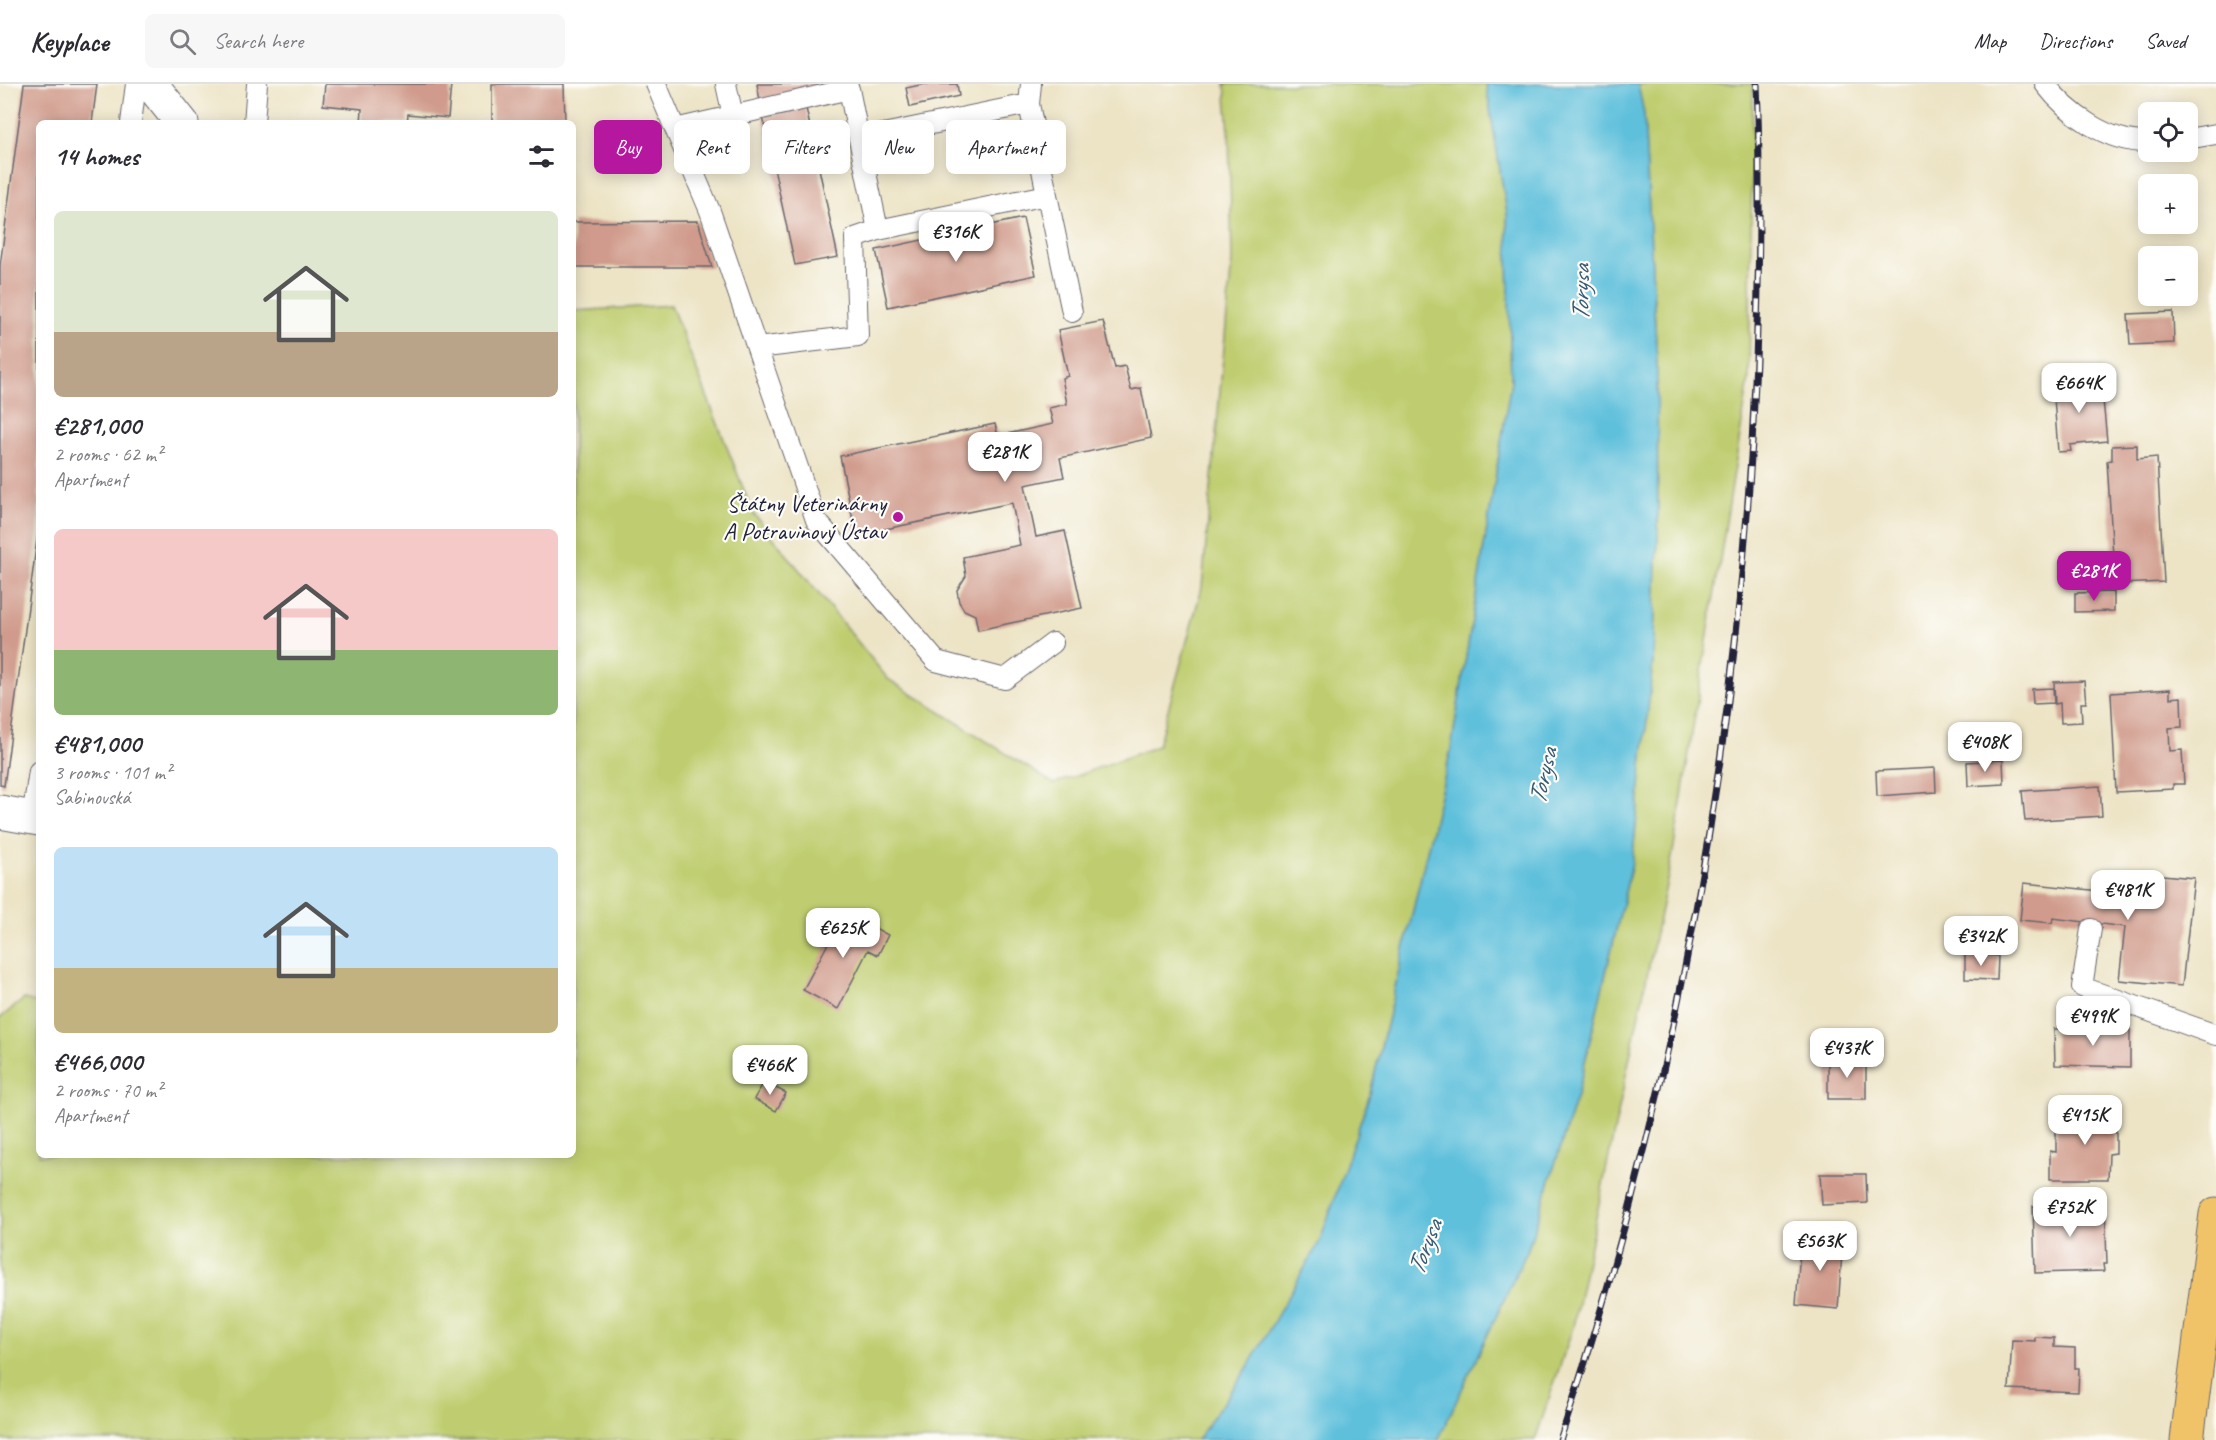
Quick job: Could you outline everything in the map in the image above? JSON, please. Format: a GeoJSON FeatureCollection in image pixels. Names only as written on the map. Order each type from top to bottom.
{"type":"FeatureCollection","features":[{"type":"Feature","properties":{"kind":"main road"},"geometry":{"type":"LineString","coordinates":[[2187,1440],[2216,1214]]}},
{"type":"Feature","properties":{"kind":"street"},"geometry":{"type":"LineString","coordinates":[[152,84],[180,120]]}},
{"type":"Feature","properties":{"kind":"street"},"geometry":{"type":"LineString","coordinates":[[0,812],[36,819]]}},
{"type":"Feature","properties":{"kind":"lane"},"geometry":{"type":"LineString","coordinates":[[131,120],[136,84]]}},
{"type":"Feature","properties":{"kind":"lane"},"geometry":{"type":"LineString","coordinates":[[254,120],[257,84]]}},
{"type":"Feature","properties":{"kind":"lane"},"geometry":{"type":"LineString","coordinates":[[656,84],[674,127]]}},
{"type":"Feature","properties":{"kind":"lane"},"geometry":{"type":"LineString","coordinates":[[726,84],[733,116]]}},
{"type":"Feature","properties":{"kind":"lane"},"geometry":{"type":"LineString","coordinates":[[1031,84],[1029,104],[1072,312]]}},
{"type":"Feature","properties":{"kind":"lane"},"geometry":{"type":"LineString","coordinates":[[2045,84],[2053,94],[2096,130],[2138,142]]}},
{"type":"Feature","properties":{"kind":"lane"},"geometry":{"type":"LineString","coordinates":[[715,120],[849,89],[878,230]]}},
{"type":"Feature","properties":{"kind":"lane"},"geometry":{"type":"LineString","coordinates":[[859,139],[1029,104]]}},
{"type":"Feature","properties":{"kind":"lane"},"geometry":{"type":"LineString","coordinates":[[2198,137],[2216,134]]}},
{"type":"Feature","properties":{"kind":"lane"},"geometry":{"type":"LineString","coordinates":[[694,174],[710,211],[816,520],[936,661],[1005,679],[1053,643]]}},
{"type":"Feature","properties":{"kind":"lane"},"geometry":{"type":"LineString","coordinates":[[757,348],[858,336],[855,238],[878,230],[1047,195]]}},
{"type":"Feature","properties":{"kind":"lane"},"geometry":{"type":"LineString","coordinates":[[2091,929],[2082,987],[2216,1035]]}},
{"type":"Feature","properties":{"kind":"green space"},"geometry":{"type":"Polygon","coordinates":[[[1225,84],[1486,84],[1507,213],[1511,381],[1451,749],[1370,1094],[1320,1242],[1246,1370],[1197,1440],[0,1440],[0,1018],[24,999],[36,1002],[36,1158],[576,1158],[576,311],[671,305],[753,513],[888,679],[1054,784],[1158,746],[1202,587],[1232,260],[1229,131],[1225,84]]]}},
{"type":"Feature","properties":{"kind":"green space"},"geometry":{"type":"Polygon","coordinates":[[[1638,84],[1753,84],[1749,379],[1673,852],[1573,1327],[1535,1440],[1438,1440],[1528,1249],[1577,1095],[1632,863],[1653,661],[1658,537],[1657,363],[1644,114],[1638,84]]]}},
{"type":"Feature","properties":{"kind":"water","name":"Torysa"},"geometry":{"type":"Polygon","coordinates":[[[1486,84],[1638,84],[1644,114],[1657,363],[1658,537],[1653,661],[1632,863],[1577,1095],[1528,1249],[1438,1440],[1197,1440],[1246,1370],[1320,1241],[1370,1094],[1451,749],[1511,381],[1507,213],[1486,84]]]}},
{"type":"Feature","properties":{"kind":"building"},"geometry":{"type":"Polygon","coordinates":[[[24,84],[97,84],[92,120],[36,120],[36,547],[4,786],[0,785],[0,266],[24,84]]]}},
{"type":"Feature","properties":{"kind":"building"},"geometry":{"type":"Polygon","coordinates":[[[325,84],[451,84],[448,118],[408,114],[407,120],[361,120],[362,109],[323,105],[325,84]]]}},
{"type":"Feature","properties":{"kind":"building"},"geometry":{"type":"Polygon","coordinates":[[[492,84],[564,84],[565,120],[492,120],[492,84]]]}},
{"type":"Feature","properties":{"kind":"building"},"geometry":{"type":"Polygon","coordinates":[[[757,84],[832,84],[760,101],[757,84]]]}},
{"type":"Feature","properties":{"kind":"building"},"geometry":{"type":"Polygon","coordinates":[[[925,84],[957,84],[959,96],[910,107],[906,88],[925,84]]]}},
{"type":"Feature","properties":{"kind":"building"},"geometry":{"type":"Polygon","coordinates":[[[806,108],[809,120],[764,120],[763,117],[806,108]]]}},
{"type":"Feature","properties":{"kind":"building"},"geometry":{"type":"Polygon","coordinates":[[[775,174],[820,174],[838,257],[795,265],[775,174]]]}},
{"type":"Feature","properties":{"kind":"building"},"geometry":{"type":"Polygon","coordinates":[[[1023,218],[1036,275],[888,307],[876,250],[1023,218]]]}},
{"type":"Feature","properties":{"kind":"building"},"geometry":{"type":"Polygon","coordinates":[[[698,221],[712,267],[576,267],[576,222],[698,221]]]}},
{"type":"Feature","properties":{"kind":"building"},"geometry":{"type":"Polygon","coordinates":[[[2173,312],[2174,343],[2130,345],[2128,314],[2173,312]]]}},
{"type":"Feature","properties":{"kind":"building","name":"Štátny Veterinárny A Potravinový Ústav"},"geometry":{"type":"Polygon","coordinates":[[[1103,321],[1115,368],[1125,366],[1131,390],[1141,388],[1151,438],[1060,458],[1064,477],[1025,485],[1036,537],[1065,531],[1082,608],[978,630],[975,615],[964,610],[959,602],[957,590],[966,576],[963,557],[1020,545],[1012,503],[856,535],[840,456],[995,424],[998,436],[1053,424],[1049,408],[1067,404],[1062,378],[1068,376],[1058,330],[1103,321]]]}},
{"type":"Feature","properties":{"kind":"building"},"geometry":{"type":"Polygon","coordinates":[[[2101,379],[2107,441],[2070,445],[2071,451],[2058,452],[2053,384],[2101,379]]]}},
{"type":"Feature","properties":{"kind":"building"},"geometry":{"type":"Polygon","coordinates":[[[2137,445],[2137,459],[2157,457],[2164,582],[2119,584],[2119,572],[2114,572],[2107,461],[2112,460],[2112,446],[2137,445]]]}},
{"type":"Feature","properties":{"kind":"building"},"geometry":{"type":"Polygon","coordinates":[[[2114,592],[2114,611],[2075,612],[2075,593],[2114,592]]]}},
{"type":"Feature","properties":{"kind":"building"},"geometry":{"type":"Polygon","coordinates":[[[2084,681],[2086,703],[2081,703],[2082,722],[2061,723],[2060,703],[2055,704],[2054,682],[2084,681]]]}},
{"type":"Feature","properties":{"kind":"building"},"geometry":{"type":"Polygon","coordinates":[[[2053,688],[2054,703],[2033,704],[2032,689],[2053,688]]]}},
{"type":"Feature","properties":{"kind":"building"},"geometry":{"type":"Polygon","coordinates":[[[2170,689],[2170,698],[2181,697],[2182,727],[2169,728],[2170,751],[2182,750],[2184,784],[2173,784],[2173,789],[2116,792],[2111,693],[2170,689]]]}},
{"type":"Feature","properties":{"kind":"building"},"geometry":{"type":"Polygon","coordinates":[[[2003,760],[2004,784],[1968,786],[1967,762],[2003,760]]]}},
{"type":"Feature","properties":{"kind":"building"},"geometry":{"type":"Polygon","coordinates":[[[1935,768],[1936,792],[1877,796],[1876,771],[1935,768]]]}},
{"type":"Feature","properties":{"kind":"building"},"geometry":{"type":"Polygon","coordinates":[[[2100,786],[2102,816],[2025,821],[2022,791],[2100,786]]]}},
{"type":"Feature","properties":{"kind":"building"},"geometry":{"type":"Polygon","coordinates":[[[2130,872],[2194,878],[2182,986],[2119,980],[2125,927],[2053,918],[2052,923],[2020,920],[2024,883],[2128,894],[2130,872]]]}},
{"type":"Feature","properties":{"kind":"building"},"geometry":{"type":"Polygon","coordinates":[[[845,912],[888,935],[878,955],[868,950],[838,1009],[803,990],[845,912]]]}},
{"type":"Feature","properties":{"kind":"building"},"geometry":{"type":"Polygon","coordinates":[[[1965,954],[1998,956],[1997,980],[1965,979],[1965,954]]]}},
{"type":"Feature","properties":{"kind":"building"},"geometry":{"type":"Polygon","coordinates":[[[2054,1029],[2130,1029],[2130,1067],[2055,1065],[2054,1029]]]}},
{"type":"Feature","properties":{"kind":"building"},"geometry":{"type":"Polygon","coordinates":[[[1828,1059],[1866,1061],[1866,1099],[1828,1099],[1828,1059]]]}},
{"type":"Feature","properties":{"kind":"building"},"geometry":{"type":"Polygon","coordinates":[[[764,1082],[786,1093],[776,1111],[754,1099],[764,1082]]]}},
{"type":"Feature","properties":{"kind":"building"},"geometry":{"type":"Polygon","coordinates":[[[2080,1106],[2116,1107],[2116,1153],[2109,1154],[2108,1179],[2050,1179],[2050,1151],[2056,1152],[2056,1125],[2080,1125],[2080,1106]]]}},
{"type":"Feature","properties":{"kind":"building"},"geometry":{"type":"Polygon","coordinates":[[[1820,1174],[1866,1174],[1867,1203],[1822,1205],[1820,1174]]]}},
{"type":"Feature","properties":{"kind":"building"},"geometry":{"type":"Polygon","coordinates":[[[2105,1203],[2107,1264],[2103,1264],[2104,1271],[2035,1273],[2033,1206],[2105,1203]]]}},
{"type":"Feature","properties":{"kind":"building"},"geometry":{"type":"Polygon","coordinates":[[[1801,1236],[1843,1238],[1838,1309],[1796,1305],[1801,1236]]]}},
{"type":"Feature","properties":{"kind":"building"},"geometry":{"type":"Polygon","coordinates":[[[2035,1337],[2054,1338],[2054,1347],[2075,1348],[2075,1368],[2079,1368],[2078,1392],[2009,1389],[2012,1340],[2035,1341],[2035,1337]]]}},
{"type":"Feature","properties":{"kind":"railway"},"geometry":{"type":"LineString","coordinates":[[1560,1440],[1601,1309],[1638,1176],[1669,1043],[1696,908],[1718,772],[1736,635],[1748,498],[1756,361],[1759,188],[1757,84]]}},
{"type":"Feature","properties":{"kind":"place","name":"Štátny Veterinárny A Potravinový Ústav"},"geometry":{"type":"Point","coordinates":[898,517]}}]}
